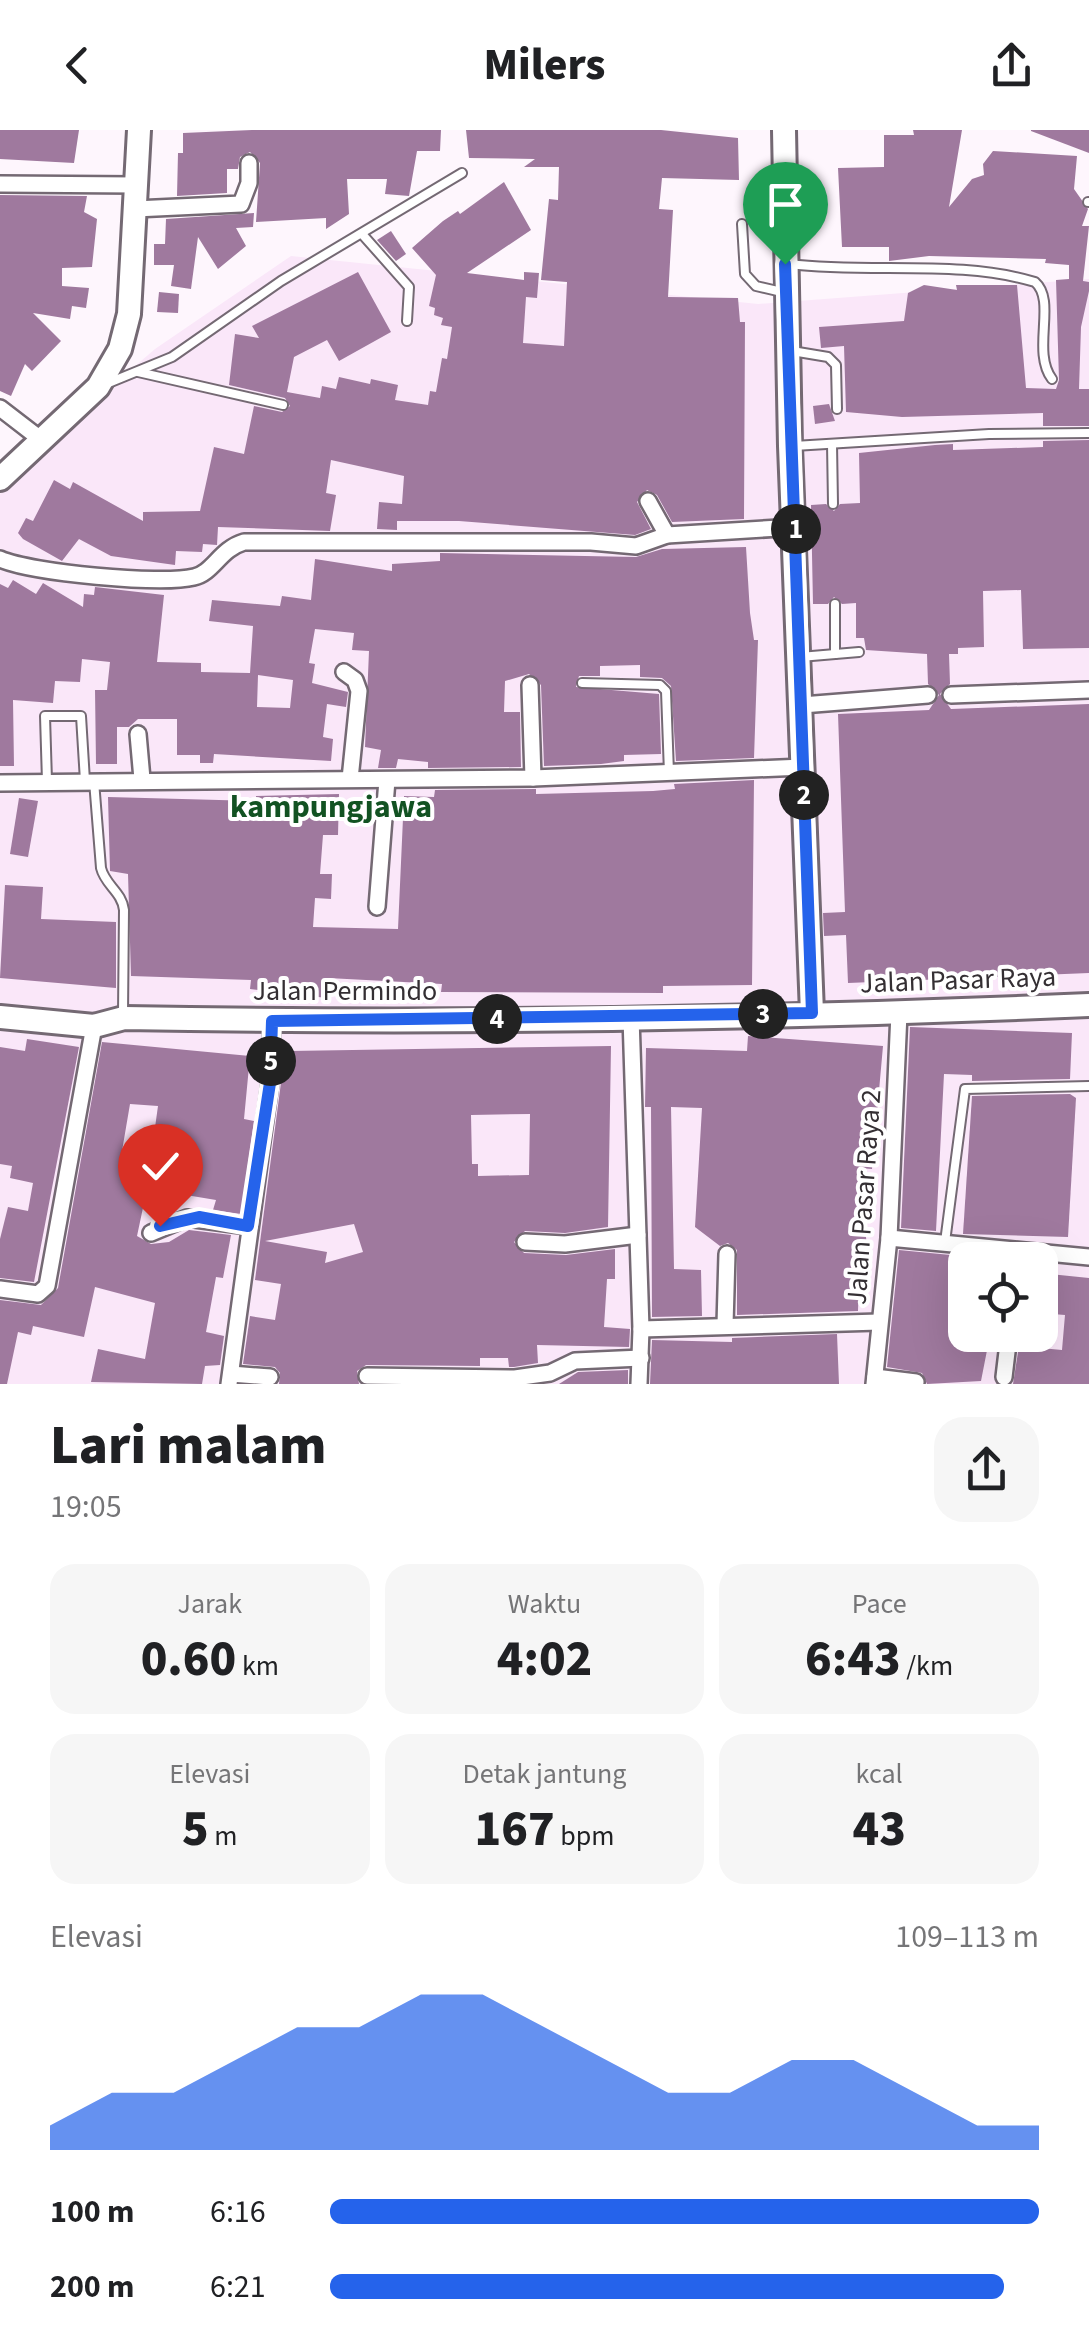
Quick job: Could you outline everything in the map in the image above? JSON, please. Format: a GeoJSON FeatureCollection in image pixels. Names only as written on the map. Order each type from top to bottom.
{"type":"FeatureCollection","features":[{"type":"Feature","properties":{"kind":"main road"},"geometry":{"type":"LineString","coordinates":[[0,479],[38,438],[98,388],[120,348],[129,314],[139,130]]}},
{"type":"Feature","properties":{"kind":"main road"},"geometry":{"type":"LineString","coordinates":[[784,130],[790,446],[812,1013]]}},
{"type":"Feature","properties":{"kind":"main road","name":"Jalan Pasar Raya"},"geometry":{"type":"LineString","coordinates":[[812,1013],[1089,1004]]}},
{"type":"Feature","properties":{"kind":"main road","name":"Jalan Permindo"},"geometry":{"type":"LineString","coordinates":[[0,1017],[94,1026],[124,1018],[272,1021],[812,1013]]}},
{"type":"Feature","properties":{"kind":"street"},"geometry":{"type":"LineString","coordinates":[[136,210],[241,204],[249,183],[249,163]]}},
{"type":"Feature","properties":{"kind":"street"},"geometry":{"type":"LineString","coordinates":[[0,184],[136,185]]}},
{"type":"Feature","properties":{"kind":"street"},"geometry":{"type":"LineString","coordinates":[[0,408],[38,438]]}},
{"type":"Feature","properties":{"kind":"street"},"geometry":{"type":"LineString","coordinates":[[648,501],[667,535]]}},
{"type":"Feature","properties":{"kind":"street"},"geometry":{"type":"LineString","coordinates":[[0,560],[50,573],[181,578],[204,574],[220,554],[244,542],[591,542],[636,546],[667,535],[796,528]]}},
{"type":"Feature","properties":{"kind":"street"},"geometry":{"type":"LineString","coordinates":[[344,672],[355,680],[359,691],[350,779]]}},
{"type":"Feature","properties":{"kind":"street"},"geometry":{"type":"LineString","coordinates":[[530,685],[533,778]]}},
{"type":"Feature","properties":{"kind":"street"},"geometry":{"type":"LineString","coordinates":[[950,695],[1089,690]]}},
{"type":"Feature","properties":{"kind":"street"},"geometry":{"type":"LineString","coordinates":[[802,705],[922,696]]}},
{"type":"Feature","properties":{"kind":"street"},"geometry":{"type":"LineString","coordinates":[[138,734],[142,779]]}},
{"type":"Feature","properties":{"kind":"street"},"geometry":{"type":"LineString","coordinates":[[0,784],[142,779],[533,778],[803,768]]}},
{"type":"Feature","properties":{"kind":"street"},"geometry":{"type":"LineString","coordinates":[[377,906],[387,780]]}},
{"type":"Feature","properties":{"kind":"street","name":"Jalan Pasar Raya 2"},"geometry":{"type":"LineString","coordinates":[[875,1381],[889,1238],[900,1013]]}},
{"type":"Feature","properties":{"kind":"street"},"geometry":{"type":"LineString","coordinates":[[631,1017],[641,1329],[639,1384]]}},
{"type":"Feature","properties":{"kind":"street"},"geometry":{"type":"LineString","coordinates":[[270,1377],[230,1379],[270,1083],[272,1021]]}},
{"type":"Feature","properties":{"kind":"street"},"geometry":{"type":"LineString","coordinates":[[0,1288],[38,1294],[46,1286],[94,1026]]}},
{"type":"Feature","properties":{"kind":"street"},"geometry":{"type":"LineString","coordinates":[[151,1233],[187,1218],[248,1226]]}},
{"type":"Feature","properties":{"kind":"street"},"geometry":{"type":"LineString","coordinates":[[524,1242],[565,1244],[638,1234]]}},
{"type":"Feature","properties":{"kind":"street"},"geometry":{"type":"LineString","coordinates":[[889,1238],[948,1243]]}},
{"type":"Feature","properties":{"kind":"street"},"geometry":{"type":"LineString","coordinates":[[725,1325],[727,1254]]}},
{"type":"Feature","properties":{"kind":"street"},"geometry":{"type":"LineString","coordinates":[[1058,1256],[1089,1257]]}},
{"type":"Feature","properties":{"kind":"street"},"geometry":{"type":"LineString","coordinates":[[641,1329],[880,1322]]}},
{"type":"Feature","properties":{"kind":"street"},"geometry":{"type":"LineString","coordinates":[[1004,1377],[1006,1352]]}},
{"type":"Feature","properties":{"kind":"street"},"geometry":{"type":"LineString","coordinates":[[366,1376],[515,1378],[550,1373],[574,1361],[641,1358]]}},
{"type":"Feature","properties":{"kind":"street"},"geometry":{"type":"LineString","coordinates":[[875,1381],[916,1382]]}},
{"type":"Feature","properties":{"kind":"lane"},"geometry":{"type":"LineString","coordinates":[[98,388],[172,357],[280,281],[462,172]]}},
{"type":"Feature","properties":{"kind":"lane"},"geometry":{"type":"LineString","coordinates":[[742,224],[744,274],[756,286],[786,294]]}},
{"type":"Feature","properties":{"kind":"lane"},"geometry":{"type":"LineString","coordinates":[[362,234],[409,287],[406,321]]}},
{"type":"Feature","properties":{"kind":"lane"},"geometry":{"type":"LineString","coordinates":[[785,264],[867,272],[998,271],[1036,282],[1044,297],[1043,368],[1052,380]]}},
{"type":"Feature","properties":{"kind":"lane"},"geometry":{"type":"LineString","coordinates":[[787,350],[828,357],[836,365],[837,409]]}},
{"type":"Feature","properties":{"kind":"lane"},"geometry":{"type":"LineString","coordinates":[[138,372],[283,405]]}},
{"type":"Feature","properties":{"kind":"lane"},"geometry":{"type":"LineString","coordinates":[[790,446],[1089,434]]}},
{"type":"Feature","properties":{"kind":"lane"},"geometry":{"type":"LineString","coordinates":[[832,444],[833,504]]}},
{"type":"Feature","properties":{"kind":"lane"},"geometry":{"type":"LineString","coordinates":[[834,604],[836,654]]}},
{"type":"Feature","properties":{"kind":"lane"},"geometry":{"type":"LineString","coordinates":[[800,657],[860,652]]}},
{"type":"Feature","properties":{"kind":"lane"},"geometry":{"type":"LineString","coordinates":[[582,683],[660,685],[666,692],[670,773]]}},
{"type":"Feature","properties":{"kind":"lane"},"geometry":{"type":"LineString","coordinates":[[47,781],[45,716],[74,712],[81,716],[103,878],[120,895],[124,910],[124,1018]]}},
{"type":"Feature","properties":{"kind":"lane"},"geometry":{"type":"LineString","coordinates":[[945,1242],[966,1090],[1089,1086]]}},
{"type":"Feature","properties":{"kind":"shaded area"},"geometry":{"type":"Polygon","coordinates":[[[291,256],[758,304],[1089,279],[1089,1384],[0,1384],[0,494],[27,459],[155,349],[291,256]]]}},
{"type":"Feature","properties":{"kind":"building"},"geometry":{"type":"Polygon","coordinates":[[[0,130],[79,130],[74,163],[0,159],[0,130]]]}},
{"type":"Feature","properties":{"kind":"building"},"geometry":{"type":"Polygon","coordinates":[[[441,130],[440,151],[417,151],[409,196],[385,194],[387,179],[347,179],[349,214],[326,229],[326,218],[256,222],[260,163],[250,152],[240,157],[238,169],[227,169],[227,193],[177,196],[178,153],[183,153],[183,133],[441,130]]]}},
{"type":"Feature","properties":{"kind":"building"},"geometry":{"type":"Polygon","coordinates":[[[466,130],[661,130],[738,138],[739,180],[662,178],[659,209],[673,210],[668,297],[738,298],[740,322],[745,322],[744,519],[672,522],[657,495],[647,490],[637,502],[651,529],[635,535],[459,521],[397,521],[397,530],[377,529],[379,502],[402,504],[404,476],[331,460],[326,493],[336,495],[330,531],[218,527],[217,545],[203,544],[202,552],[176,551],[175,565],[111,556],[79,539],[62,561],[23,539],[18,533],[26,518],[33,521],[54,480],[70,489],[73,482],[143,521],[143,512],[200,511],[214,447],[244,454],[254,406],[282,412],[290,406],[285,398],[229,385],[235,334],[259,338],[252,326],[358,272],[391,332],[339,361],[327,340],[294,357],[287,392],[320,398],[322,386],[336,389],[339,377],[370,384],[371,379],[398,385],[395,400],[428,405],[430,391],[436,392],[442,358],[447,359],[452,327],[441,325],[443,318],[434,315],[435,308],[429,306],[436,275],[412,248],[443,221],[458,211],[460,214],[504,182],[531,230],[467,273],[524,280],[524,272],[539,273],[537,298],[526,297],[523,343],[564,346],[567,282],[541,280],[549,199],[558,200],[559,167],[524,167],[535,159],[469,158],[466,130]]]}},
{"type":"Feature","properties":{"kind":"building"},"geometry":{"type":"Polygon","coordinates":[[[913,130],[962,130],[949,207],[972,179],[984,175],[983,164],[993,151],[1077,156],[1074,189],[1088,209],[1082,226],[1089,226],[1083,281],[1089,282],[1089,291],[1081,327],[1079,389],[1089,389],[1089,426],[1043,426],[1043,413],[902,417],[846,412],[844,346],[821,348],[819,327],[904,321],[908,293],[924,285],[957,290],[956,285],[1017,285],[1026,388],[1056,389],[1059,380],[1056,280],[1069,279],[1069,265],[1045,263],[1046,259],[929,256],[889,261],[889,247],[842,247],[838,168],[884,167],[884,135],[914,135],[913,130]]]}},
{"type":"Feature","properties":{"kind":"building"},"geometry":{"type":"Polygon","coordinates":[[[1089,130],[1089,153],[1031,131],[1089,130]]]}},
{"type":"Feature","properties":{"kind":"building"},"geometry":{"type":"Polygon","coordinates":[[[0,195],[87,196],[84,212],[97,219],[92,267],[62,268],[62,286],[89,288],[86,308],[72,306],[70,319],[33,313],[61,341],[32,371],[25,364],[11,396],[0,391],[0,195]]]}},
{"type":"Feature","properties":{"kind":"building"},"geometry":{"type":"Polygon","coordinates":[[[254,213],[253,227],[236,228],[246,246],[218,269],[198,237],[191,289],[171,286],[174,265],[154,265],[154,244],[165,244],[166,219],[254,213]]]}},
{"type":"Feature","properties":{"kind":"building"},"geometry":{"type":"Polygon","coordinates":[[[391,231],[406,254],[396,261],[377,240],[391,231]]]}},
{"type":"Feature","properties":{"kind":"building"},"geometry":{"type":"Polygon","coordinates":[[[159,292],[179,294],[178,313],[157,312],[159,292]]]}},
{"type":"Feature","properties":{"kind":"building"},"geometry":{"type":"Polygon","coordinates":[[[829,404],[835,421],[815,424],[813,406],[829,404]]]}},
{"type":"Feature","properties":{"kind":"building"},"geometry":{"type":"Polygon","coordinates":[[[1089,440],[1089,648],[1023,649],[1021,590],[983,591],[984,647],[958,648],[958,654],[949,654],[950,684],[940,694],[951,709],[1089,704],[1089,973],[848,983],[846,935],[824,936],[823,913],[845,912],[838,714],[929,710],[939,695],[928,684],[927,654],[866,650],[864,638],[856,638],[856,603],[842,604],[834,597],[828,604],[813,604],[811,505],[826,504],[834,511],[840,504],[860,503],[859,453],[953,444],[953,450],[1043,447],[1043,441],[1089,440]]]}},
{"type":"Feature","properties":{"kind":"building"},"geometry":{"type":"Polygon","coordinates":[[[746,547],[750,613],[754,640],[758,640],[754,758],[676,761],[671,686],[662,678],[640,677],[640,665],[600,666],[600,676],[579,676],[576,687],[659,694],[661,754],[624,755],[624,761],[601,764],[544,766],[541,685],[529,674],[505,681],[504,712],[520,712],[521,767],[428,768],[428,762],[398,759],[396,768],[378,768],[381,750],[365,747],[369,651],[352,650],[354,633],[315,629],[309,663],[315,664],[312,683],[348,692],[346,707],[327,704],[323,737],[333,739],[331,761],[214,754],[213,763],[200,763],[200,755],[177,755],[177,719],[138,719],[129,727],[117,727],[117,764],[96,764],[95,690],[107,690],[110,662],[82,659],[80,682],[55,681],[53,703],[13,700],[14,766],[0,766],[0,584],[8,588],[13,580],[36,594],[43,583],[83,607],[84,594],[94,595],[95,587],[164,595],[157,662],[201,663],[201,672],[250,673],[253,626],[209,621],[212,600],[280,606],[282,596],[311,600],[315,559],[392,571],[392,564],[440,561],[440,553],[636,557],[662,549],[746,547]],[[258,675],[257,707],[290,708],[293,680],[258,675]]]}},
{"type":"Feature","properties":{"kind":"building"},"geometry":{"type":"Polygon","coordinates":[[[754,780],[752,985],[663,986],[663,993],[441,992],[442,984],[328,978],[327,998],[250,989],[251,980],[131,976],[128,874],[110,871],[108,797],[256,801],[256,796],[339,794],[338,835],[323,835],[320,874],[332,874],[331,899],[315,898],[313,927],[398,929],[404,796],[434,797],[435,790],[536,789],[536,794],[653,791],[675,789],[674,784],[754,780]]]}},
{"type":"Feature","properties":{"kind":"building"},"geometry":{"type":"Polygon","coordinates":[[[19,798],[38,801],[28,857],[10,854],[19,798]]]}},
{"type":"Feature","properties":{"kind":"building"},"geometry":{"type":"Polygon","coordinates":[[[5,885],[43,887],[41,919],[116,922],[116,988],[0,978],[5,885]]]}},
{"type":"Feature","properties":{"kind":"building"},"geometry":{"type":"Polygon","coordinates":[[[910,1027],[1072,1033],[1070,1079],[972,1081],[972,1075],[944,1074],[936,1231],[901,1228],[910,1027]]]}},
{"type":"Feature","properties":{"kind":"building"},"geometry":{"type":"Polygon","coordinates":[[[748,1036],[883,1046],[872,1169],[859,1168],[867,1247],[860,1248],[858,1311],[737,1315],[737,1250],[728,1243],[720,1246],[695,1227],[702,1108],[671,1107],[674,1269],[701,1270],[702,1316],[652,1317],[651,1107],[645,1107],[646,1048],[747,1051],[748,1036]]]}},
{"type":"Feature","properties":{"kind":"building"},"geometry":{"type":"Polygon","coordinates":[[[27,1039],[79,1047],[34,1282],[0,1278],[0,1239],[8,1207],[28,1211],[33,1183],[10,1178],[12,1166],[0,1164],[0,1047],[25,1051],[27,1039]]]}},
{"type":"Feature","properties":{"kind":"building"},"geometry":{"type":"Polygon","coordinates":[[[102,1042],[250,1056],[244,1119],[254,1121],[241,1214],[213,1210],[216,1200],[156,1190],[153,1205],[144,1203],[137,1236],[151,1244],[169,1242],[189,1230],[231,1235],[223,1278],[216,1277],[206,1332],[224,1336],[220,1365],[205,1366],[202,1384],[91,1382],[98,1349],[145,1359],[155,1303],[95,1287],[84,1337],[33,1326],[31,1335],[18,1332],[7,1384],[0,1384],[0,1300],[41,1305],[58,1288],[102,1042]],[[130,1104],[122,1151],[151,1156],[158,1106],[130,1104]]]}},
{"type":"Feature","properties":{"kind":"building"},"geometry":{"type":"Polygon","coordinates":[[[611,1046],[608,1227],[565,1233],[525,1231],[514,1242],[524,1253],[566,1255],[615,1249],[615,1279],[607,1279],[604,1327],[630,1329],[629,1347],[537,1345],[538,1363],[514,1367],[509,1367],[508,1358],[480,1358],[480,1366],[366,1365],[357,1371],[359,1384],[279,1384],[280,1373],[275,1367],[243,1364],[250,1316],[275,1320],[281,1284],[255,1280],[282,1075],[291,1074],[290,1051],[611,1046]],[[530,1114],[471,1115],[472,1164],[478,1164],[478,1176],[529,1175],[530,1114]],[[354,1224],[265,1241],[327,1252],[325,1263],[363,1252],[354,1224]]]}},
{"type":"Feature","properties":{"kind":"building"},"geometry":{"type":"Polygon","coordinates":[[[1070,1094],[1076,1098],[1068,1237],[963,1234],[972,1096],[1070,1094]]]}},
{"type":"Feature","properties":{"kind":"building"},"geometry":{"type":"Polygon","coordinates":[[[899,1250],[948,1255],[948,1352],[987,1352],[981,1381],[927,1384],[922,1373],[887,1367],[899,1250]]]}},
{"type":"Feature","properties":{"kind":"building"},"geometry":{"type":"Polygon","coordinates":[[[1058,1275],[1089,1278],[1089,1384],[1013,1384],[1018,1352],[1062,1350],[1065,1315],[1058,1314],[1058,1275]]]}},
{"type":"Feature","properties":{"kind":"building"},"geometry":{"type":"Polygon","coordinates":[[[837,1334],[839,1384],[650,1384],[652,1340],[732,1342],[732,1338],[837,1334]]]}},
{"type":"Feature","properties":{"kind":"building"},"geometry":{"type":"Polygon","coordinates":[[[628,1370],[628,1384],[559,1384],[578,1372],[628,1370]]]}},
{"type":"Feature","properties":{"kind":"district","name":"kampungjawa"},"geometry":{"type":"Point","coordinates":[331,806]}},
{"type":"Feature","properties":{"kind":"route"},"geometry":{"type":"LineString","coordinates":[[160,1226],[199,1217],[248,1226],[270,1083],[272,1021],[812,1013],[785,264]]}}]}
